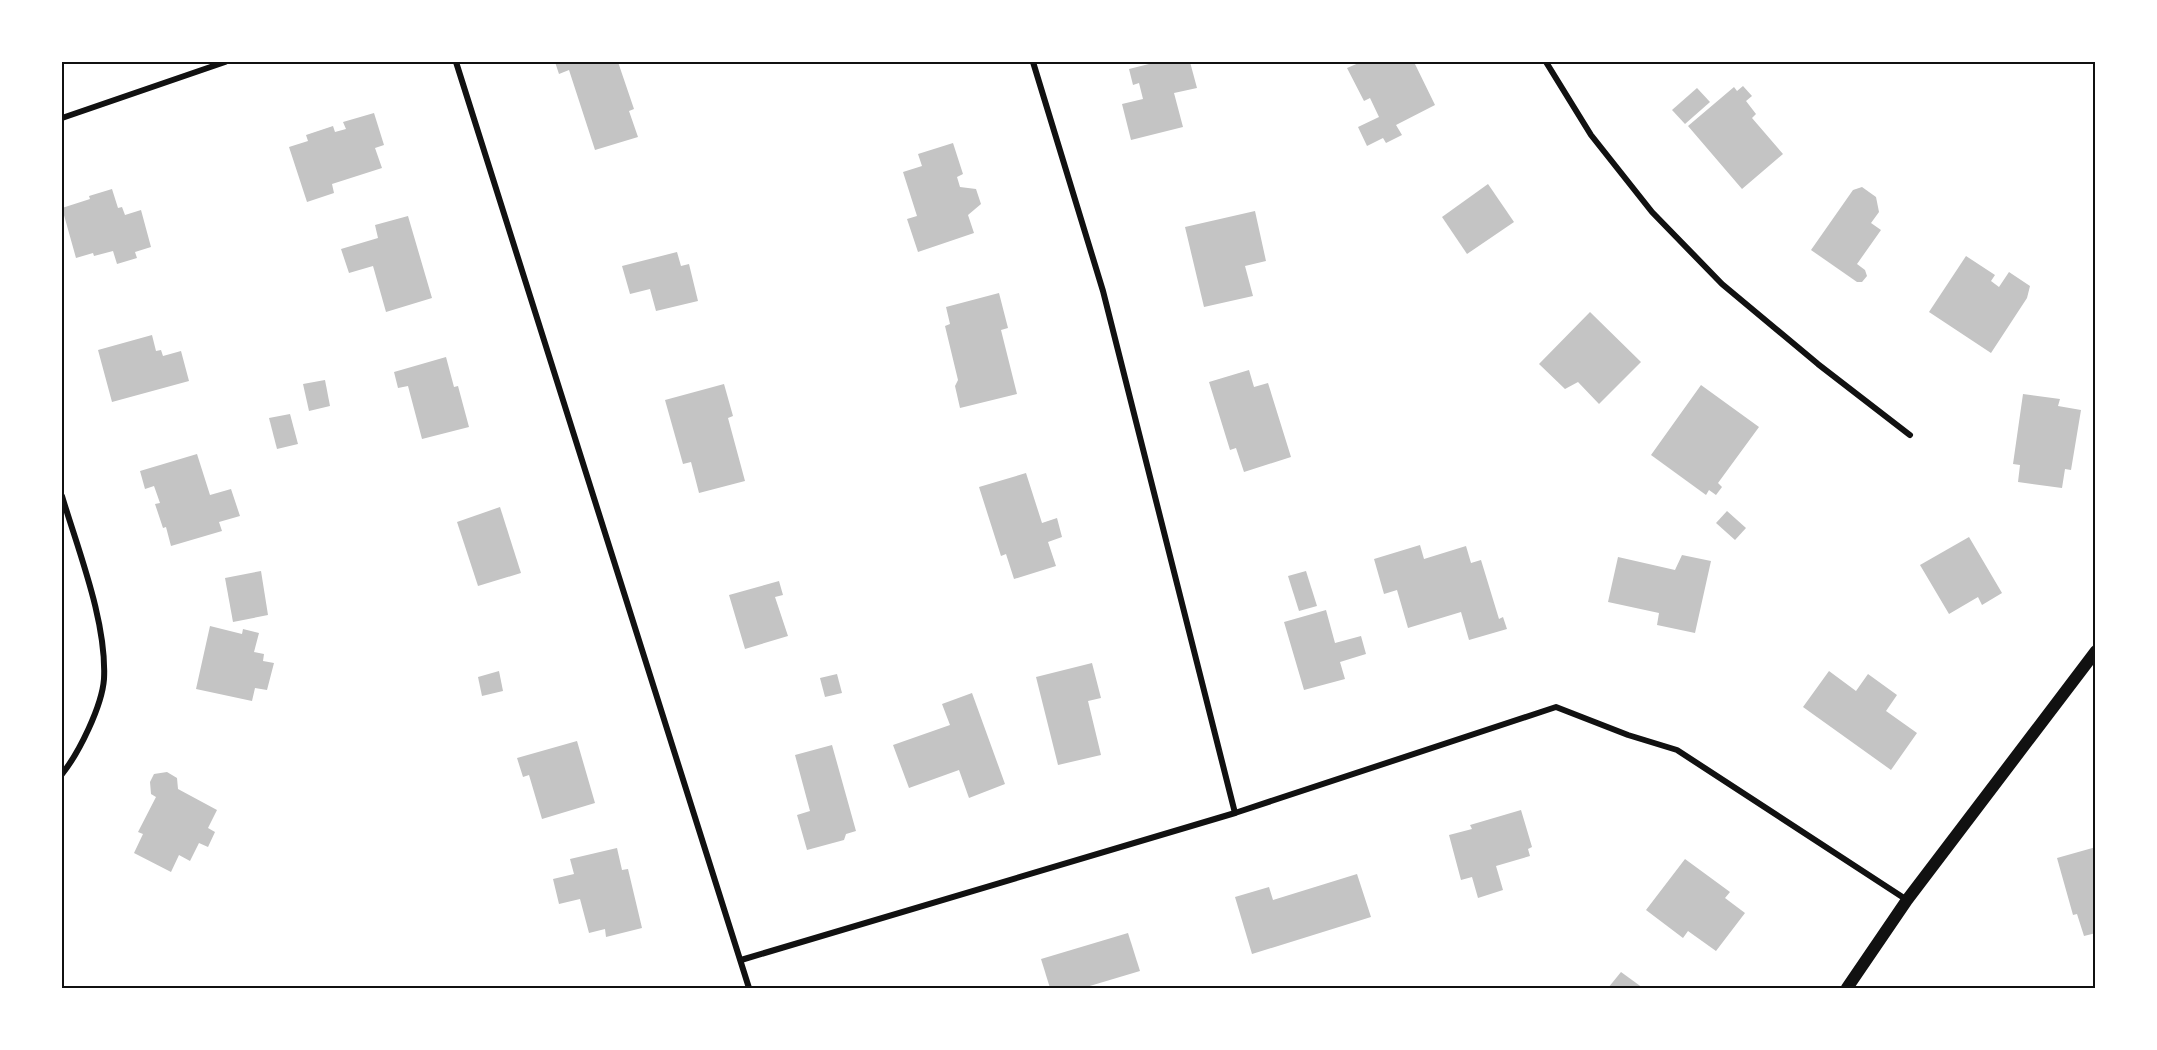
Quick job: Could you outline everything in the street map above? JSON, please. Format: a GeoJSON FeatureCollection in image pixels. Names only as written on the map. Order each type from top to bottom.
{"type":"FeatureCollection","features":[{"type":"Feature","properties":{"kind":"main road"},"geometry":{"type":"LineString","coordinates":[[1847,988],[1907,900],[2096,651]]}},
{"type":"Feature","properties":{"kind":"street"},"geometry":{"type":"LineString","coordinates":[[62,118],[225,62]]}},
{"type":"Feature","properties":{"kind":"street"},"geometry":{"type":"LineString","coordinates":[[456,62],[749,988]]}},
{"type":"Feature","properties":{"kind":"street"},"geometry":{"type":"LineString","coordinates":[[1033,62],[1103,291],[1235,813]]}},
{"type":"Feature","properties":{"kind":"street"},"geometry":{"type":"LineString","coordinates":[[1546,62],[1591,135],[1667,228],[1722,284],[1818,364],[1910,435]]}},
{"type":"Feature","properties":{"kind":"street"},"geometry":{"type":"LineString","coordinates":[[62,496],[91,592],[101,638],[104,680],[93,720],[70,764],[62,774]]}},
{"type":"Feature","properties":{"kind":"street"},"geometry":{"type":"LineString","coordinates":[[741,960],[1235,813],[1556,707],[1628,735],[1677,750],[1907,900]]}},
{"type":"Feature","properties":{"kind":"building"},"geometry":{"type":"Polygon","coordinates":[[[555,62],[618,62],[634,109],[629,111],[638,137],[595,150],[569,70],[559,74],[555,62]]]}},
{"type":"Feature","properties":{"kind":"building"},"geometry":{"type":"Polygon","coordinates":[[[1157,62],[1190,62],[1197,88],[1174,93],[1183,127],[1131,140],[1122,104],[1143,99],[1139,83],[1133,85],[1129,69],[1157,62]]]}},
{"type":"Feature","properties":{"kind":"building"},"geometry":{"type":"Polygon","coordinates":[[[1361,62],[1414,62],[1435,105],[1396,125],[1402,135],[1386,143],[1383,138],[1367,146],[1358,127],[1379,117],[1370,98],[1364,101],[1347,68],[1361,62]]]}},
{"type":"Feature","properties":{"kind":"building"},"geometry":{"type":"Polygon","coordinates":[[[1743,86],[1752,96],[1746,101],[1756,114],[1752,118],[1783,154],[1742,189],[1688,126],[1734,87],[1737,91],[1743,86]]]}},
{"type":"Feature","properties":{"kind":"building"},"geometry":{"type":"Polygon","coordinates":[[[1697,88],[1710,102],[1685,124],[1672,110],[1697,88]]]}},
{"type":"Feature","properties":{"kind":"building"},"geometry":{"type":"Polygon","coordinates":[[[374,113],[384,145],[375,148],[382,168],[332,184],[334,193],[307,202],[289,147],[308,141],[306,135],[333,126],[335,132],[346,129],[343,122],[374,113]]]}},
{"type":"Feature","properties":{"kind":"building"},"geometry":{"type":"Polygon","coordinates":[[[953,143],[963,174],[957,177],[960,187],[976,189],[981,204],[968,215],[974,233],[918,252],[907,219],[917,216],[903,172],[922,166],[918,154],[953,143]]]}},
{"type":"Feature","properties":{"kind":"building"},"geometry":{"type":"Polygon","coordinates":[[[1488,184],[1514,222],[1467,254],[1442,217],[1488,184]]]}},
{"type":"Feature","properties":{"kind":"building"},"geometry":{"type":"Polygon","coordinates":[[[1862,187],[1876,197],[1879,212],[1871,223],[1881,230],[1857,264],[1865,270],[1867,276],[1862,282],[1857,282],[1811,250],[1853,190],[1862,187]]]}},
{"type":"Feature","properties":{"kind":"building"},"geometry":{"type":"Polygon","coordinates":[[[112,189],[118,208],[122,207],[125,215],[141,210],[151,247],[135,252],[137,258],[117,264],[113,251],[76,258],[62,208],[112,189]]]}},
{"type":"Feature","properties":{"kind":"building"},"geometry":{"type":"Polygon","coordinates":[[[1255,211],[1266,261],[1245,266],[1253,296],[1204,307],[1185,227],[1255,211]]]}},
{"type":"Feature","properties":{"kind":"building"},"geometry":{"type":"Polygon","coordinates":[[[408,216],[432,298],[386,312],[373,266],[349,273],[341,249],[378,238],[375,225],[408,216]]]}},
{"type":"Feature","properties":{"kind":"building"},"geometry":{"type":"Polygon","coordinates":[[[677,252],[681,266],[689,264],[698,301],[656,311],[650,289],[630,294],[622,266],[677,252]]]}},
{"type":"Feature","properties":{"kind":"building"},"geometry":{"type":"Polygon","coordinates":[[[1966,256],[1995,275],[1991,281],[1999,287],[2009,272],[2030,286],[2027,298],[1991,353],[1929,312],[1966,256]]]}},
{"type":"Feature","properties":{"kind":"building"},"geometry":{"type":"Polygon","coordinates":[[[999,293],[1008,328],[1001,330],[1017,394],[960,408],[955,386],[958,380],[945,326],[950,324],[946,307],[999,293]]]}},
{"type":"Feature","properties":{"kind":"building"},"geometry":{"type":"Polygon","coordinates":[[[1590,312],[1641,362],[1599,404],[1578,382],[1565,389],[1539,364],[1590,312]]]}},
{"type":"Feature","properties":{"kind":"building"},"geometry":{"type":"Polygon","coordinates":[[[152,335],[156,351],[161,350],[163,356],[181,351],[189,381],[112,402],[98,350],[152,335]]]}},
{"type":"Feature","properties":{"kind":"building"},"geometry":{"type":"Polygon","coordinates":[[[446,357],[454,387],[458,386],[469,427],[422,439],[408,386],[398,388],[394,372],[446,357]]]}},
{"type":"Feature","properties":{"kind":"building"},"geometry":{"type":"Polygon","coordinates":[[[1249,370],[1254,387],[1268,383],[1291,457],[1244,472],[1236,448],[1230,450],[1209,382],[1249,370]]]}},
{"type":"Feature","properties":{"kind":"building"},"geometry":{"type":"Polygon","coordinates":[[[325,380],[330,406],[309,411],[303,384],[325,380]]]}},
{"type":"Feature","properties":{"kind":"building"},"geometry":{"type":"Polygon","coordinates":[[[724,384],[733,416],[728,418],[745,481],[699,493],[691,462],[683,464],[665,400],[724,384]]]}},
{"type":"Feature","properties":{"kind":"building"},"geometry":{"type":"Polygon","coordinates":[[[1701,385],[1759,427],[1718,483],[1722,487],[1716,495],[1709,490],[1706,495],[1651,455],[1701,385]]]}},
{"type":"Feature","properties":{"kind":"building"},"geometry":{"type":"Polygon","coordinates":[[[2023,394],[2060,399],[2058,406],[2081,410],[2071,470],[2065,469],[2062,488],[2018,482],[2020,465],[2013,464],[2023,394]]]}},
{"type":"Feature","properties":{"kind":"building"},"geometry":{"type":"Polygon","coordinates":[[[290,414],[298,444],[277,449],[269,418],[290,414]]]}},
{"type":"Feature","properties":{"kind":"building"},"geometry":{"type":"Polygon","coordinates":[[[197,454],[210,495],[231,489],[240,516],[219,522],[222,531],[171,546],[166,527],[163,528],[155,504],[160,503],[154,486],[145,489],[140,471],[197,454]]]}},
{"type":"Feature","properties":{"kind":"building"},"geometry":{"type":"Polygon","coordinates":[[[1026,473],[1042,523],[1057,518],[1062,537],[1048,542],[1056,566],[1014,579],[1006,554],[1001,556],[979,487],[1026,473]]]}},
{"type":"Feature","properties":{"kind":"building"},"geometry":{"type":"Polygon","coordinates":[[[500,507],[521,573],[478,586],[457,522],[500,507]]]}},
{"type":"Feature","properties":{"kind":"building"},"geometry":{"type":"Polygon","coordinates":[[[1727,511],[1746,528],[1735,540],[1716,523],[1727,511]]]}},
{"type":"Feature","properties":{"kind":"building"},"geometry":{"type":"Polygon","coordinates":[[[1969,537],[2002,593],[1982,605],[1978,597],[1949,614],[1920,565],[1969,537]]]}},
{"type":"Feature","properties":{"kind":"building"},"geometry":{"type":"Polygon","coordinates":[[[1420,545],[1424,559],[1466,546],[1471,563],[1481,560],[1499,619],[1503,617],[1507,629],[1469,640],[1461,612],[1408,628],[1397,590],[1384,594],[1374,559],[1420,545]]]}},
{"type":"Feature","properties":{"kind":"building"},"geometry":{"type":"Polygon","coordinates":[[[1682,555],[1711,561],[1695,633],[1657,625],[1659,613],[1608,602],[1618,557],[1675,570],[1682,555]]]}},
{"type":"Feature","properties":{"kind":"building"},"geometry":{"type":"Polygon","coordinates":[[[261,571],[268,615],[233,622],[225,578],[261,571]]]}},
{"type":"Feature","properties":{"kind":"building"},"geometry":{"type":"Polygon","coordinates":[[[1306,571],[1317,606],[1299,611],[1288,576],[1306,571]]]}},
{"type":"Feature","properties":{"kind":"building"},"geometry":{"type":"Polygon","coordinates":[[[779,581],[783,595],[775,597],[788,636],[745,649],[729,595],[779,581]]]}},
{"type":"Feature","properties":{"kind":"building"},"geometry":{"type":"Polygon","coordinates":[[[1326,610],[1335,643],[1361,636],[1366,654],[1340,662],[1345,679],[1304,690],[1284,622],[1326,610]]]}},
{"type":"Feature","properties":{"kind":"building"},"geometry":{"type":"Polygon","coordinates":[[[210,626],[242,634],[243,629],[259,633],[254,652],[264,654],[263,661],[274,663],[267,690],[255,688],[252,701],[196,689],[210,626]]]}},
{"type":"Feature","properties":{"kind":"building"},"geometry":{"type":"Polygon","coordinates":[[[1092,663],[1101,698],[1088,701],[1101,755],[1058,765],[1036,677],[1092,663]]]}},
{"type":"Feature","properties":{"kind":"building"},"geometry":{"type":"Polygon","coordinates":[[[499,671],[503,691],[482,696],[478,677],[499,671]]]}},
{"type":"Feature","properties":{"kind":"building"},"geometry":{"type":"Polygon","coordinates":[[[1829,671],[1856,691],[1868,674],[1897,695],[1886,711],[1917,733],[1891,770],[1803,707],[1829,671]]]}},
{"type":"Feature","properties":{"kind":"building"},"geometry":{"type":"Polygon","coordinates":[[[837,674],[842,693],[825,697],[820,678],[837,674]]]}},
{"type":"Feature","properties":{"kind":"building"},"geometry":{"type":"Polygon","coordinates":[[[972,693],[1005,784],[969,798],[959,770],[909,788],[893,745],[950,725],[942,704],[972,693]]]}},
{"type":"Feature","properties":{"kind":"building"},"geometry":{"type":"Polygon","coordinates":[[[577,741],[595,803],[542,819],[529,775],[523,777],[517,758],[577,741]]]}},
{"type":"Feature","properties":{"kind":"building"},"geometry":{"type":"Polygon","coordinates":[[[832,745],[856,831],[846,834],[844,840],[807,850],[797,815],[810,811],[795,755],[832,745]]]}},
{"type":"Feature","properties":{"kind":"building"},"geometry":{"type":"Polygon","coordinates":[[[167,772],[177,778],[178,789],[217,810],[208,828],[215,832],[208,847],[199,843],[190,861],[179,855],[171,872],[134,853],[143,834],[138,832],[156,797],[151,794],[150,782],[154,774],[167,772]]]}},
{"type":"Feature","properties":{"kind":"building"},"geometry":{"type":"Polygon","coordinates":[[[1521,810],[1532,847],[1528,849],[1530,856],[1496,866],[1503,890],[1478,898],[1472,877],[1461,880],[1449,835],[1472,829],[1470,825],[1521,810]]]}},
{"type":"Feature","properties":{"kind":"building"},"geometry":{"type":"Polygon","coordinates":[[[2096,847],[2096,933],[2084,936],[2077,914],[2073,915],[2057,858],[2096,847]]]}},
{"type":"Feature","properties":{"kind":"building"},"geometry":{"type":"Polygon","coordinates":[[[617,848],[622,870],[628,869],[642,928],[606,937],[605,929],[589,933],[580,899],[559,904],[553,879],[574,874],[570,859],[617,848]]]}},
{"type":"Feature","properties":{"kind":"building"},"geometry":{"type":"Polygon","coordinates":[[[1685,859],[1730,892],[1725,898],[1745,913],[1716,951],[1688,931],[1683,938],[1646,910],[1685,859]]]}},
{"type":"Feature","properties":{"kind":"building"},"geometry":{"type":"Polygon","coordinates":[[[1357,874],[1371,917],[1252,954],[1235,897],[1269,887],[1273,900],[1357,874]]]}},
{"type":"Feature","properties":{"kind":"building"},"geometry":{"type":"Polygon","coordinates":[[[1128,933],[1140,971],[1083,988],[1050,988],[1041,959],[1128,933]]]}},
{"type":"Feature","properties":{"kind":"building"},"geometry":{"type":"Polygon","coordinates":[[[1621,972],[1643,988],[1608,988],[1621,972]]]}}]}
